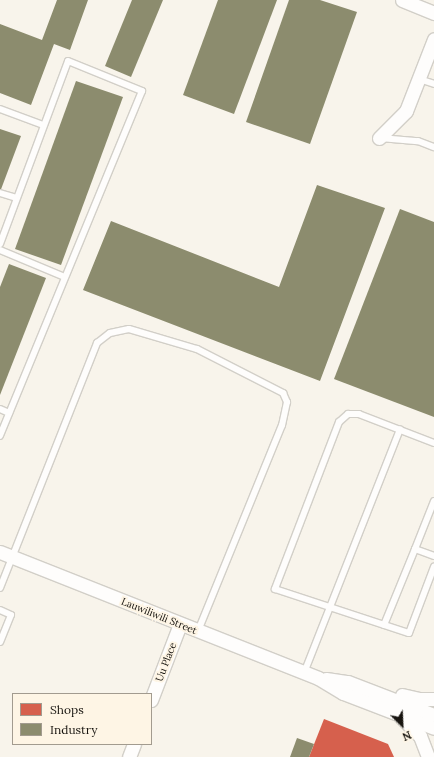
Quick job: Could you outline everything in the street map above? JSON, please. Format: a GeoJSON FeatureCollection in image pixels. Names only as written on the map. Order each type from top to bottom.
{"type":"FeatureCollection","features":[{"type":"Feature","properties":{"kind":"street"},"geometry":{"type":"LineString","coordinates":[[402,0],[434,13]]}},
{"type":"Feature","properties":{"kind":"street"},"geometry":{"type":"LineString","coordinates":[[379,138],[406,111],[434,39]]}},
{"type":"Feature","properties":{"kind":"street","name":"Lauwiliwili Street"},"geometry":{"type":"LineString","coordinates":[[6,555],[304,672],[318,678],[343,693],[434,728]]}},
{"type":"Feature","properties":{"kind":"street","name":"Uu Place"},"geometry":{"type":"LineString","coordinates":[[152,697],[180,624]]}},
{"type":"Feature","properties":{"kind":"street","name":"Lauwiliwili Street"},"geometry":{"type":"LineString","coordinates":[[318,678],[348,682],[434,715]]}},
{"type":"Feature","properties":{"kind":"street"},"geometry":{"type":"LineString","coordinates":[[348,682],[366,682],[405,697],[434,698]]}},
{"type":"Feature","properties":{"kind":"street"},"geometry":{"type":"LineString","coordinates":[[398,714],[420,736],[428,757]]}},
{"type":"Feature","properties":{"kind":"street"},"geometry":{"type":"LineString","coordinates":[[129,757],[134,745]]}},
{"type":"Feature","properties":{"kind":"lane"},"geometry":{"type":"LineString","coordinates":[[0,244],[68,61],[142,91],[0,436]]}},
{"type":"Feature","properties":{"kind":"lane"},"geometry":{"type":"LineString","coordinates":[[419,79],[434,84]]}},
{"type":"Feature","properties":{"kind":"lane"},"geometry":{"type":"LineString","coordinates":[[0,109],[43,126]]}},
{"type":"Feature","properties":{"kind":"lane"},"geometry":{"type":"LineString","coordinates":[[379,138],[418,141],[434,147]]}},
{"type":"Feature","properties":{"kind":"lane"},"geometry":{"type":"LineString","coordinates":[[0,192],[16,198]]}},
{"type":"Feature","properties":{"kind":"lane"},"geometry":{"type":"LineString","coordinates":[[0,250],[65,277]]}},
{"type":"Feature","properties":{"kind":"lane"},"geometry":{"type":"LineString","coordinates":[[0,588],[6,555],[97,343],[110,333],[129,329],[197,349],[283,393],[287,402],[282,425],[198,631]]}},
{"type":"Feature","properties":{"kind":"lane"},"geometry":{"type":"LineString","coordinates":[[0,409],[9,413]]}},
{"type":"Feature","properties":{"kind":"lane"},"geometry":{"type":"LineString","coordinates":[[434,443],[359,414],[348,414],[339,422],[275,589],[409,633],[434,567]]}},
{"type":"Feature","properties":{"kind":"lane"},"geometry":{"type":"LineString","coordinates":[[304,672],[331,608],[400,429]]}},
{"type":"Feature","properties":{"kind":"lane"},"geometry":{"type":"LineString","coordinates":[[384,625],[434,501]]}},
{"type":"Feature","properties":{"kind":"lane"},"geometry":{"type":"LineString","coordinates":[[415,549],[434,556]]}},
{"type":"Feature","properties":{"kind":"lane"},"geometry":{"type":"LineString","coordinates":[[0,610],[11,615],[0,642]]}},
{"type":"Feature","properties":{"kind":"building: Shops"},"geometry":{"type":"Polygon","coordinates":[[[324,719],[388,744],[394,757],[309,757],[324,719]]]}},
{"type":"Feature","properties":{"kind":"building: Industry"},"geometry":{"type":"Polygon","coordinates":[[[57,0],[88,0],[70,50],[54,44],[31,105],[0,93],[0,24],[42,40],[57,0]]]}},
{"type":"Feature","properties":{"kind":"building: Industry"},"geometry":{"type":"Polygon","coordinates":[[[132,0],[163,0],[131,77],[105,66],[132,0]]]}},
{"type":"Feature","properties":{"kind":"building: Industry"},"geometry":{"type":"Polygon","coordinates":[[[218,0],[277,0],[234,114],[183,95],[218,0]]]}},
{"type":"Feature","properties":{"kind":"building: Industry"},"geometry":{"type":"Polygon","coordinates":[[[289,0],[320,0],[357,12],[310,144],[246,122],[289,0]]]}},
{"type":"Feature","properties":{"kind":"building: Industry"},"geometry":{"type":"Polygon","coordinates":[[[76,81],[123,97],[61,265],[15,249],[76,81]]]}},
{"type":"Feature","properties":{"kind":"building: Industry"},"geometry":{"type":"Polygon","coordinates":[[[0,129],[21,136],[0,192],[0,129]]]}},
{"type":"Feature","properties":{"kind":"building: Industry"},"geometry":{"type":"Polygon","coordinates":[[[317,185],[385,208],[320,381],[83,290],[111,221],[279,287],[317,185]]]}},
{"type":"Feature","properties":{"kind":"building: Industry"},"geometry":{"type":"Polygon","coordinates":[[[400,209],[434,222],[434,417],[334,379],[400,209]]]}},
{"type":"Feature","properties":{"kind":"building: Industry"},"geometry":{"type":"Polygon","coordinates":[[[9,264],[46,278],[0,395],[0,287],[9,264]]]}},
{"type":"Feature","properties":{"kind":"building: Industry"},"geometry":{"type":"Polygon","coordinates":[[[297,738],[314,744],[309,757],[290,757],[297,738]]]}}]}
